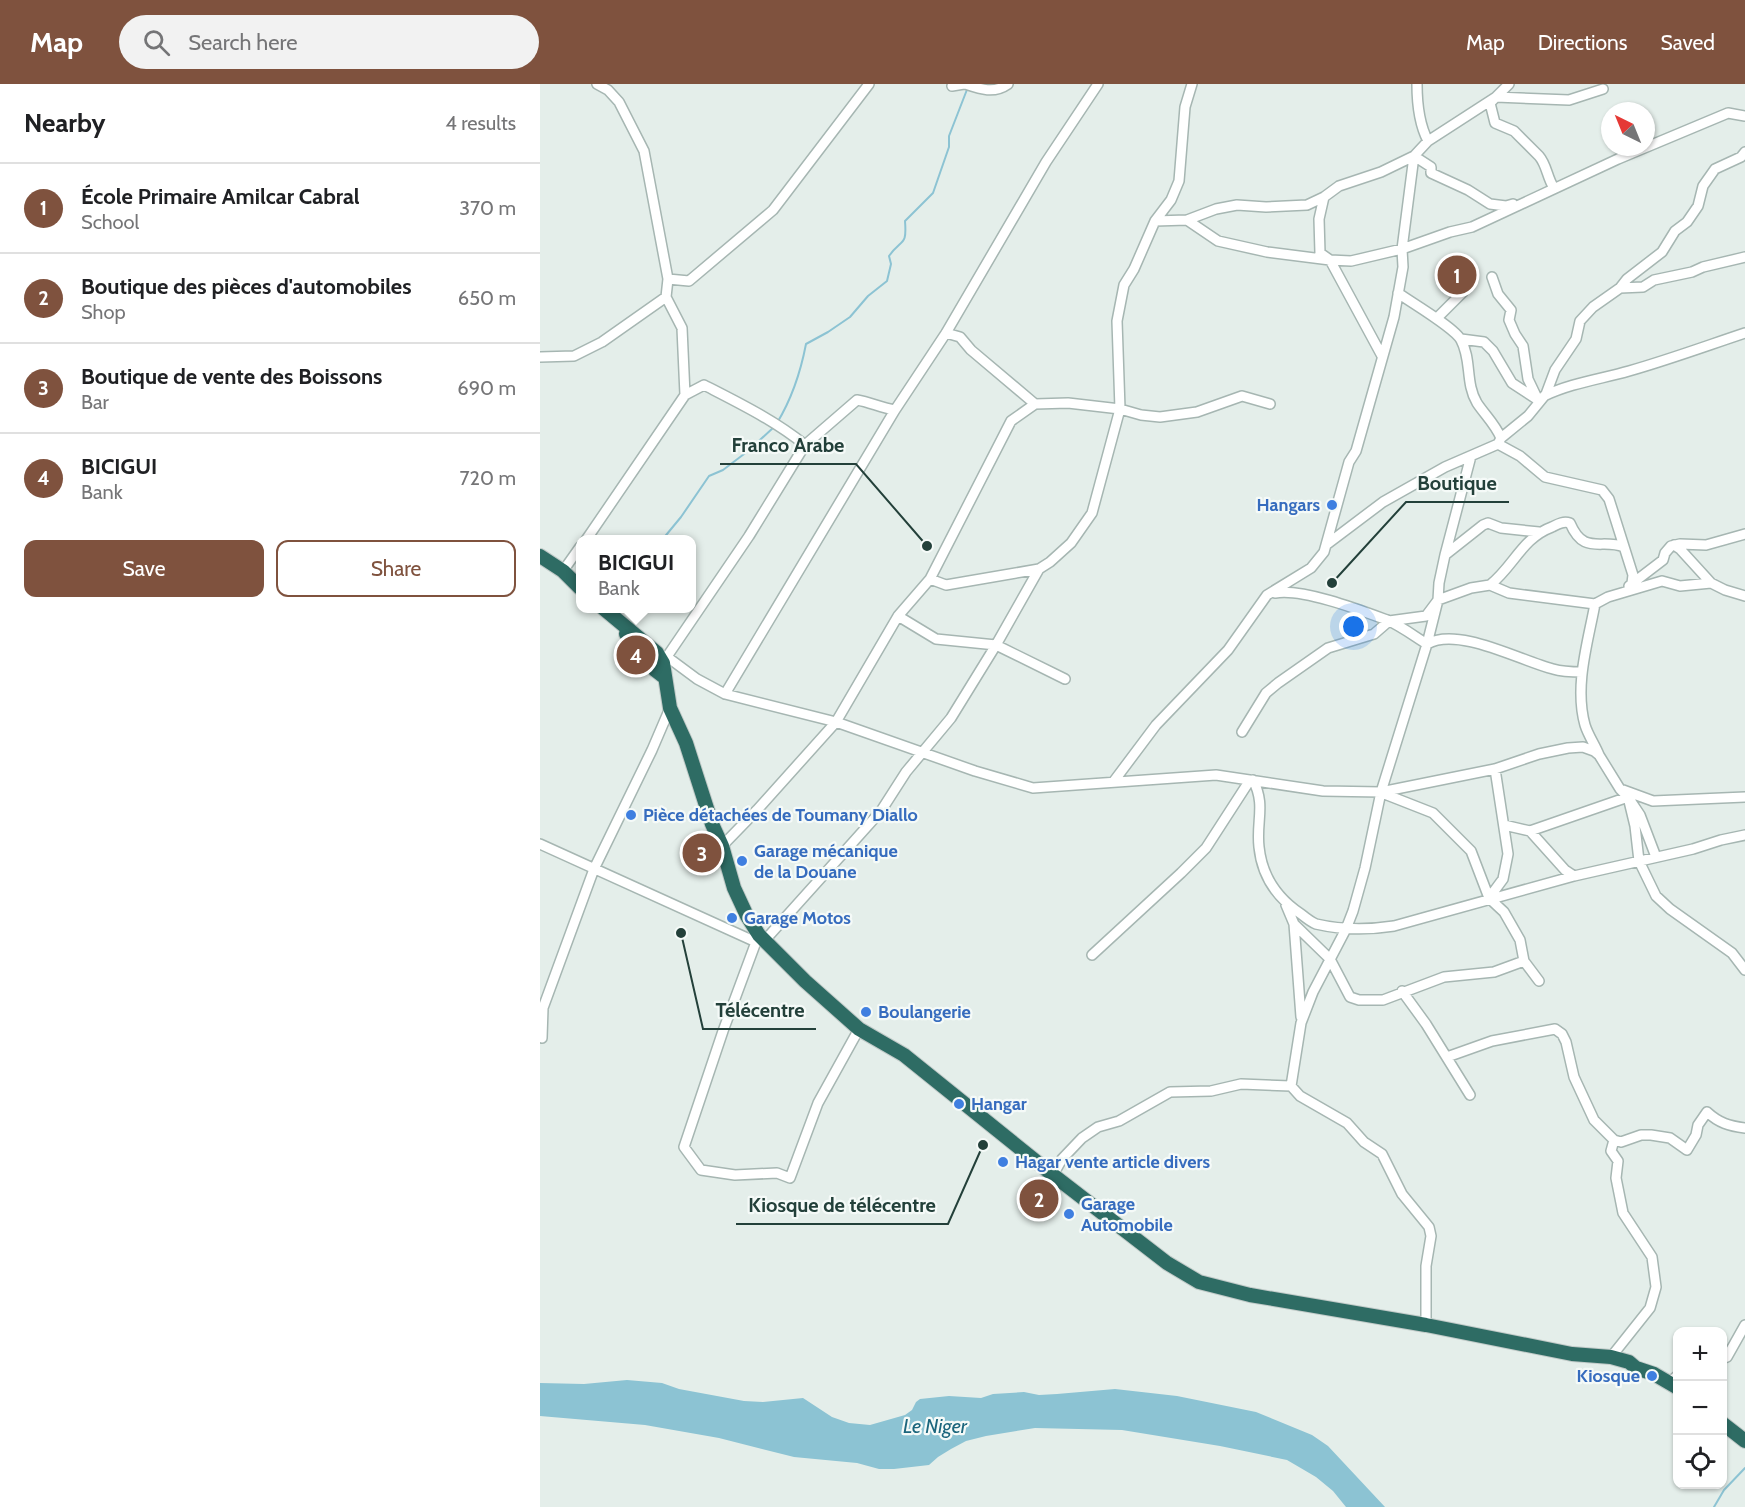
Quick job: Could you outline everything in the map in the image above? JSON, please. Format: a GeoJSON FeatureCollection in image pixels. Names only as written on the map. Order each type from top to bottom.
{"type":"FeatureCollection","features":[{"type":"Feature","properties":{"kind":"highway"},"geometry":{"type":"LineString","coordinates":[[540,556],[563,571],[576,584]]}},
{"type":"Feature","properties":{"kind":"highway"},"geometry":{"type":"LineString","coordinates":[[607,613],[657,653],[668,688],[670,708],[686,743],[712,824],[722,846],[734,888],[761,941],[859,1029],[904,1055],[1167,1263],[1199,1282],[1250,1295],[1426,1325],[1572,1354],[1611,1357],[1629,1362],[1636,1368],[1673,1381]]}},
{"type":"Feature","properties":{"kind":"highway"},"geometry":{"type":"LineString","coordinates":[[1727,1428],[1745,1441]]}},
{"type":"Feature","properties":{"kind":"street"},"geometry":{"type":"LineString","coordinates":[[597,84],[608,90],[619,102],[644,152],[668,279],[666,297],[682,328],[685,395]]}},
{"type":"Feature","properties":{"kind":"street"},"geometry":{"type":"LineString","coordinates":[[668,279],[689,281],[773,210],[869,84]]}},
{"type":"Feature","properties":{"kind":"street"},"geometry":{"type":"LineString","coordinates":[[952,86],[964,84],[997,91],[1008,84]]}},
{"type":"Feature","properties":{"kind":"street"},"geometry":{"type":"LineString","coordinates":[[725,694],[895,410],[946,333],[1046,162],[1098,84]]}},
{"type":"Feature","properties":{"kind":"street"},"geometry":{"type":"LineString","coordinates":[[930,579],[946,585],[1039,569],[1071,543],[1092,513],[1120,409],[1117,321],[1124,285],[1134,269],[1155,221],[1171,200],[1179,181],[1185,107],[1192,84]]}},
{"type":"Feature","properties":{"kind":"street"},"geometry":{"type":"LineString","coordinates":[[1418,84],[1417,99],[1428,141]]}},
{"type":"Feature","properties":{"kind":"street"},"geometry":{"type":"LineString","coordinates":[[1509,84],[1490,103],[1495,123],[1514,131],[1539,156],[1554,188]]}},
{"type":"Feature","properties":{"kind":"street"},"geometry":{"type":"LineString","coordinates":[[1155,221],[1187,220],[1216,209],[1237,205],[1266,207],[1307,205],[1324,197],[1339,186],[1381,172],[1414,156],[1428,141],[1496,97],[1569,100],[1603,89]]}},
{"type":"Feature","properties":{"kind":"street"},"geometry":{"type":"LineString","coordinates":[[1187,220],[1218,241],[1267,252],[1351,261],[1402,249],[1450,232],[1472,227],[1554,188],[1728,113],[1745,116]]}},
{"type":"Feature","properties":{"kind":"street"},"geometry":{"type":"LineString","coordinates":[[1326,546],[1383,502],[1445,467],[1499,441],[1528,416],[1542,397],[1555,370],[1576,339],[1580,321],[1593,307],[1620,288],[1627,279],[1662,252],[1675,231],[1688,222],[1698,206],[1704,186],[1715,169],[1741,157],[1745,152]]}},
{"type":"Feature","properties":{"kind":"street"},"geometry":{"type":"LineString","coordinates":[[1414,156],[1431,166],[1431,173],[1468,190],[1490,204],[1506,206],[1525,201]]}},
{"type":"Feature","properties":{"kind":"street"},"geometry":{"type":"LineString","coordinates":[[1114,781],[1156,725],[1228,650],[1267,595],[1311,568],[1326,546],[1394,317],[1403,267],[1402,249],[1414,156]]}},
{"type":"Feature","properties":{"kind":"street"},"geometry":{"type":"LineString","coordinates":[[1324,197],[1319,219],[1320,253],[1330,260],[1382,356]]}},
{"type":"Feature","properties":{"kind":"street"},"geometry":{"type":"LineString","coordinates":[[1620,288],[1643,287],[1654,280],[1745,257]]}},
{"type":"Feature","properties":{"kind":"street"},"geometry":{"type":"LineString","coordinates":[[1492,277],[1498,294],[1511,310],[1509,320],[1523,346],[1527,379],[1542,397]]}},
{"type":"Feature","properties":{"kind":"street"},"geometry":{"type":"LineString","coordinates":[[1437,318],[1463,292]]}},
{"type":"Feature","properties":{"kind":"street"},"geometry":{"type":"LineString","coordinates":[[1398,293],[1424,312],[1437,318],[1461,339],[1484,342],[1493,351],[1512,383],[1542,397],[1596,378],[1663,361],[1745,333]]}},
{"type":"Feature","properties":{"kind":"street"},"geometry":{"type":"LineString","coordinates":[[540,357],[574,356],[602,342],[666,297]]}},
{"type":"Feature","properties":{"kind":"street"},"geometry":{"type":"LineString","coordinates":[[946,333],[960,337],[971,350],[1035,404]]}},
{"type":"Feature","properties":{"kind":"street"},"geometry":{"type":"LineString","coordinates":[[1461,339],[1468,367],[1469,385],[1477,403],[1496,427],[1499,441],[1545,477],[1602,490],[1609,499],[1633,575],[1632,583]]}},
{"type":"Feature","properties":{"kind":"street"},"geometry":{"type":"LineString","coordinates":[[589,535],[685,395],[704,385],[783,427],[805,446]]}},
{"type":"Feature","properties":{"kind":"street"},"geometry":{"type":"LineString","coordinates":[[722,846],[742,827],[836,722],[898,616],[930,579],[1011,421],[1035,404],[1068,403],[1120,409],[1160,417],[1197,412],[1242,396],[1270,404]]}},
{"type":"Feature","properties":{"kind":"street"},"geometry":{"type":"LineString","coordinates":[[895,410],[857,400],[805,446],[749,536],[662,667],[697,679],[725,694],[836,722],[975,771],[1033,788],[1215,775],[1323,791],[1381,792],[1495,769],[1539,754],[1568,748],[1583,747],[1599,755]]}},
{"type":"Feature","properties":{"kind":"street"},"geometry":{"type":"LineString","coordinates":[[1290,1086],[1301,1023],[1312,992],[1346,929],[1365,868],[1381,792],[1427,644],[1438,600],[1445,555],[1471,456]]}},
{"type":"Feature","properties":{"kind":"street"},"geometry":{"type":"LineString","coordinates":[[1490,585],[1527,542],[1539,532],[1565,521],[1570,523],[1581,539],[1593,546],[1616,544],[1624,547]]}},
{"type":"Feature","properties":{"kind":"street"},"geometry":{"type":"LineString","coordinates":[[1445,555],[1488,523],[1501,528],[1539,532]]}},
{"type":"Feature","properties":{"kind":"street"},"geometry":{"type":"LineString","coordinates":[[1625,591],[1663,560],[1665,553],[1674,545],[1706,545],[1745,534]]}},
{"type":"Feature","properties":{"kind":"street"},"geometry":{"type":"LineString","coordinates":[[1674,545],[1711,583],[1745,596]]}},
{"type":"Feature","properties":{"kind":"street"},"geometry":{"type":"LineString","coordinates":[[563,571],[576,553]]}},
{"type":"Feature","properties":{"kind":"street"},"geometry":{"type":"LineString","coordinates":[[859,1029],[819,1103],[790,1178],[777,1173],[735,1175],[701,1170],[684,1147],[723,1031],[761,941],[881,811],[906,772],[951,718],[1039,569]]}},
{"type":"Feature","properties":{"kind":"street"},"geometry":{"type":"LineString","coordinates":[[1242,732],[1266,693],[1328,648],[1374,634],[1389,621],[1426,616],[1438,600],[1471,588],[1490,585],[1509,592],[1595,604],[1608,597],[1654,582],[1662,581],[1680,586],[1711,583]]}},
{"type":"Feature","properties":{"kind":"street"},"geometry":{"type":"LineString","coordinates":[[1267,595],[1286,591],[1337,603],[1389,621],[1427,644]]}},
{"type":"Feature","properties":{"kind":"street"},"geometry":{"type":"LineString","coordinates":[[1595,604],[1582,672],[1585,725],[1599,755],[1620,789],[1640,815],[1656,857]]}},
{"type":"Feature","properties":{"kind":"street"},"geometry":{"type":"LineString","coordinates":[[898,616],[936,639],[996,645],[1065,679]]}},
{"type":"Feature","properties":{"kind":"street"},"geometry":{"type":"LineString","coordinates":[[1427,644],[1437,638],[1462,641],[1492,647],[1551,669],[1582,672]]}},
{"type":"Feature","properties":{"kind":"street"},"geometry":{"type":"LineString","coordinates":[[542,1038],[543,1008],[594,869],[670,708]]}},
{"type":"Feature","properties":{"kind":"street"},"geometry":{"type":"LineString","coordinates":[[1489,898],[1503,879],[1508,854],[1495,769]]}},
{"type":"Feature","properties":{"kind":"street"},"geometry":{"type":"LineString","coordinates":[[1252,780],[1260,793],[1259,849],[1267,880],[1286,904],[1294,924],[1301,1023]]}},
{"type":"Feature","properties":{"kind":"street"},"geometry":{"type":"LineString","coordinates":[[1092,955],[1206,848],[1252,780]]}},
{"type":"Feature","properties":{"kind":"street"},"geometry":{"type":"LineString","coordinates":[[1620,789],[1653,801],[1745,797]]}},
{"type":"Feature","properties":{"kind":"street"},"geometry":{"type":"LineString","coordinates":[[1381,792],[1433,813],[1471,851],[1489,898],[1504,912],[1520,940],[1524,961],[1539,981]]}},
{"type":"Feature","properties":{"kind":"street"},"geometry":{"type":"LineString","coordinates":[[1504,825],[1530,831],[1628,797]]}},
{"type":"Feature","properties":{"kind":"street"},"geometry":{"type":"LineString","coordinates":[[1628,797],[1635,826],[1639,861],[1656,896],[1670,909],[1732,953],[1745,970]]}},
{"type":"Feature","properties":{"kind":"street"},"geometry":{"type":"LineString","coordinates":[[1530,831],[1565,870],[1574,876]]}},
{"type":"Feature","properties":{"kind":"street"},"geometry":{"type":"LineString","coordinates":[[1286,904],[1314,923],[1346,929],[1394,926],[1489,898],[1745,835]]}},
{"type":"Feature","properties":{"kind":"street"},"geometry":{"type":"LineString","coordinates":[[540,843],[594,869],[761,941]]}},
{"type":"Feature","properties":{"kind":"street"},"geometry":{"type":"LineString","coordinates":[[1294,924],[1330,958],[1350,997],[1359,1000],[1383,999],[1444,977],[1494,972],[1524,961]]}},
{"type":"Feature","properties":{"kind":"street"},"geometry":{"type":"LineString","coordinates":[[1402,991],[1470,1095]]}},
{"type":"Feature","properties":{"kind":"street"},"geometry":{"type":"LineString","coordinates":[[1447,1057],[1492,1041],[1555,1029],[1562,1034],[1566,1042],[1574,1077],[1594,1120],[1614,1140],[1621,1142],[1641,1135],[1651,1135],[1670,1138],[1687,1150],[1696,1136],[1698,1125],[1707,1112],[1729,1126],[1745,1128]]}},
{"type":"Feature","properties":{"kind":"street"},"geometry":{"type":"LineString","coordinates":[[1053,1175],[1062,1159],[1082,1138],[1098,1127],[1119,1121],[1170,1092],[1211,1091],[1241,1084],[1290,1086],[1300,1096],[1347,1123],[1364,1142],[1382,1154],[1402,1194],[1430,1227],[1431,1236],[1426,1266],[1426,1325]]}},
{"type":"Feature","properties":{"kind":"street"},"geometry":{"type":"LineString","coordinates":[[1611,1357],[1650,1308],[1656,1287],[1652,1257],[1623,1213],[1616,1178],[1618,1161],[1611,1151],[1614,1140]]}},
{"type":"Feature","properties":{"kind":"street"},"geometry":{"type":"LineString","coordinates":[[1727,1355],[1745,1325]]}},
{"type":"Feature","properties":{"kind":"water","name":"Le Niger"},"geometry":{"type":"Polygon","coordinates":[[[627,1380],[662,1383],[679,1389],[744,1401],[763,1402],[803,1398],[832,1417],[849,1423],[870,1425],[905,1415],[920,1399],[949,1396],[981,1398],[993,1394],[1024,1392],[1039,1395],[1115,1389],[1177,1396],[1256,1412],[1312,1435],[1328,1446],[1385,1507],[1346,1507],[1333,1491],[1316,1477],[1287,1460],[1122,1430],[1035,1428],[966,1441],[938,1457],[929,1465],[879,1469],[857,1463],[794,1457],[719,1438],[645,1425],[540,1416],[540,1383],[584,1384],[627,1380]]]}},
{"type":"Feature","properties":{"kind":"waterway"},"geometry":{"type":"LineString","coordinates":[[777,423],[795,385],[806,344],[850,317],[868,296],[887,281],[891,264],[889,256],[903,242],[905,221],[933,193],[949,147],[949,136],[968,87]]}},
{"type":"Feature","properties":{"kind":"waterway"},"geometry":{"type":"LineString","coordinates":[[666,535],[709,476],[723,470],[774,427]]}},
{"type":"Feature","properties":{"kind":"waterway"},"geometry":{"type":"LineString","coordinates":[[1714,1507],[1724,1490],[1745,1468]]}},
{"type":"Feature","properties":{"kind":"place","name":"École Primaire Amilcar Cabral"},"geometry":{"type":"Point","coordinates":[1457,275]}},
{"type":"Feature","properties":{"kind":"place","name":"Hangars"},"geometry":{"type":"Point","coordinates":[1332,505]}},
{"type":"Feature","properties":{"kind":"place","name":"Franco Arabe"},"geometry":{"type":"Point","coordinates":[927,546]}},
{"type":"Feature","properties":{"kind":"place","name":"Boutique"},"geometry":{"type":"Point","coordinates":[1332,583]}},
{"type":"Feature","properties":{"kind":"place","name":"BICIGUI"},"geometry":{"type":"Point","coordinates":[636,655]}},
{"type":"Feature","properties":{"kind":"place","name":"Pièce détachées de Toumany Diallo"},"geometry":{"type":"Point","coordinates":[631,815]}},
{"type":"Feature","properties":{"kind":"place","name":"Boutique de vente des Boissons"},"geometry":{"type":"Point","coordinates":[702,853]}},
{"type":"Feature","properties":{"kind":"place","name":"Garage mécanique de la Douane"},"geometry":{"type":"Point","coordinates":[742,861]}},
{"type":"Feature","properties":{"kind":"place","name":"Garage Motos"},"geometry":{"type":"Point","coordinates":[732,918]}},
{"type":"Feature","properties":{"kind":"place","name":"Télécentre"},"geometry":{"type":"Point","coordinates":[681,933]}},
{"type":"Feature","properties":{"kind":"place","name":"Boulangerie"},"geometry":{"type":"Point","coordinates":[866,1012]}},
{"type":"Feature","properties":{"kind":"place","name":"Hangar"},"geometry":{"type":"Point","coordinates":[959,1104]}},
{"type":"Feature","properties":{"kind":"place","name":"Kiosque de télécentre"},"geometry":{"type":"Point","coordinates":[983,1145]}},
{"type":"Feature","properties":{"kind":"place","name":"Hagar vente article divers"},"geometry":{"type":"Point","coordinates":[1003,1162]}},
{"type":"Feature","properties":{"kind":"place","name":"Boutique des pièces d'automobiles"},"geometry":{"type":"Point","coordinates":[1039,1199]}},
{"type":"Feature","properties":{"kind":"place","name":"Garage Automobile"},"geometry":{"type":"Point","coordinates":[1069,1214]}},
{"type":"Feature","properties":{"kind":"place","name":"Kiosque"},"geometry":{"type":"Point","coordinates":[1652,1376]}}]}
